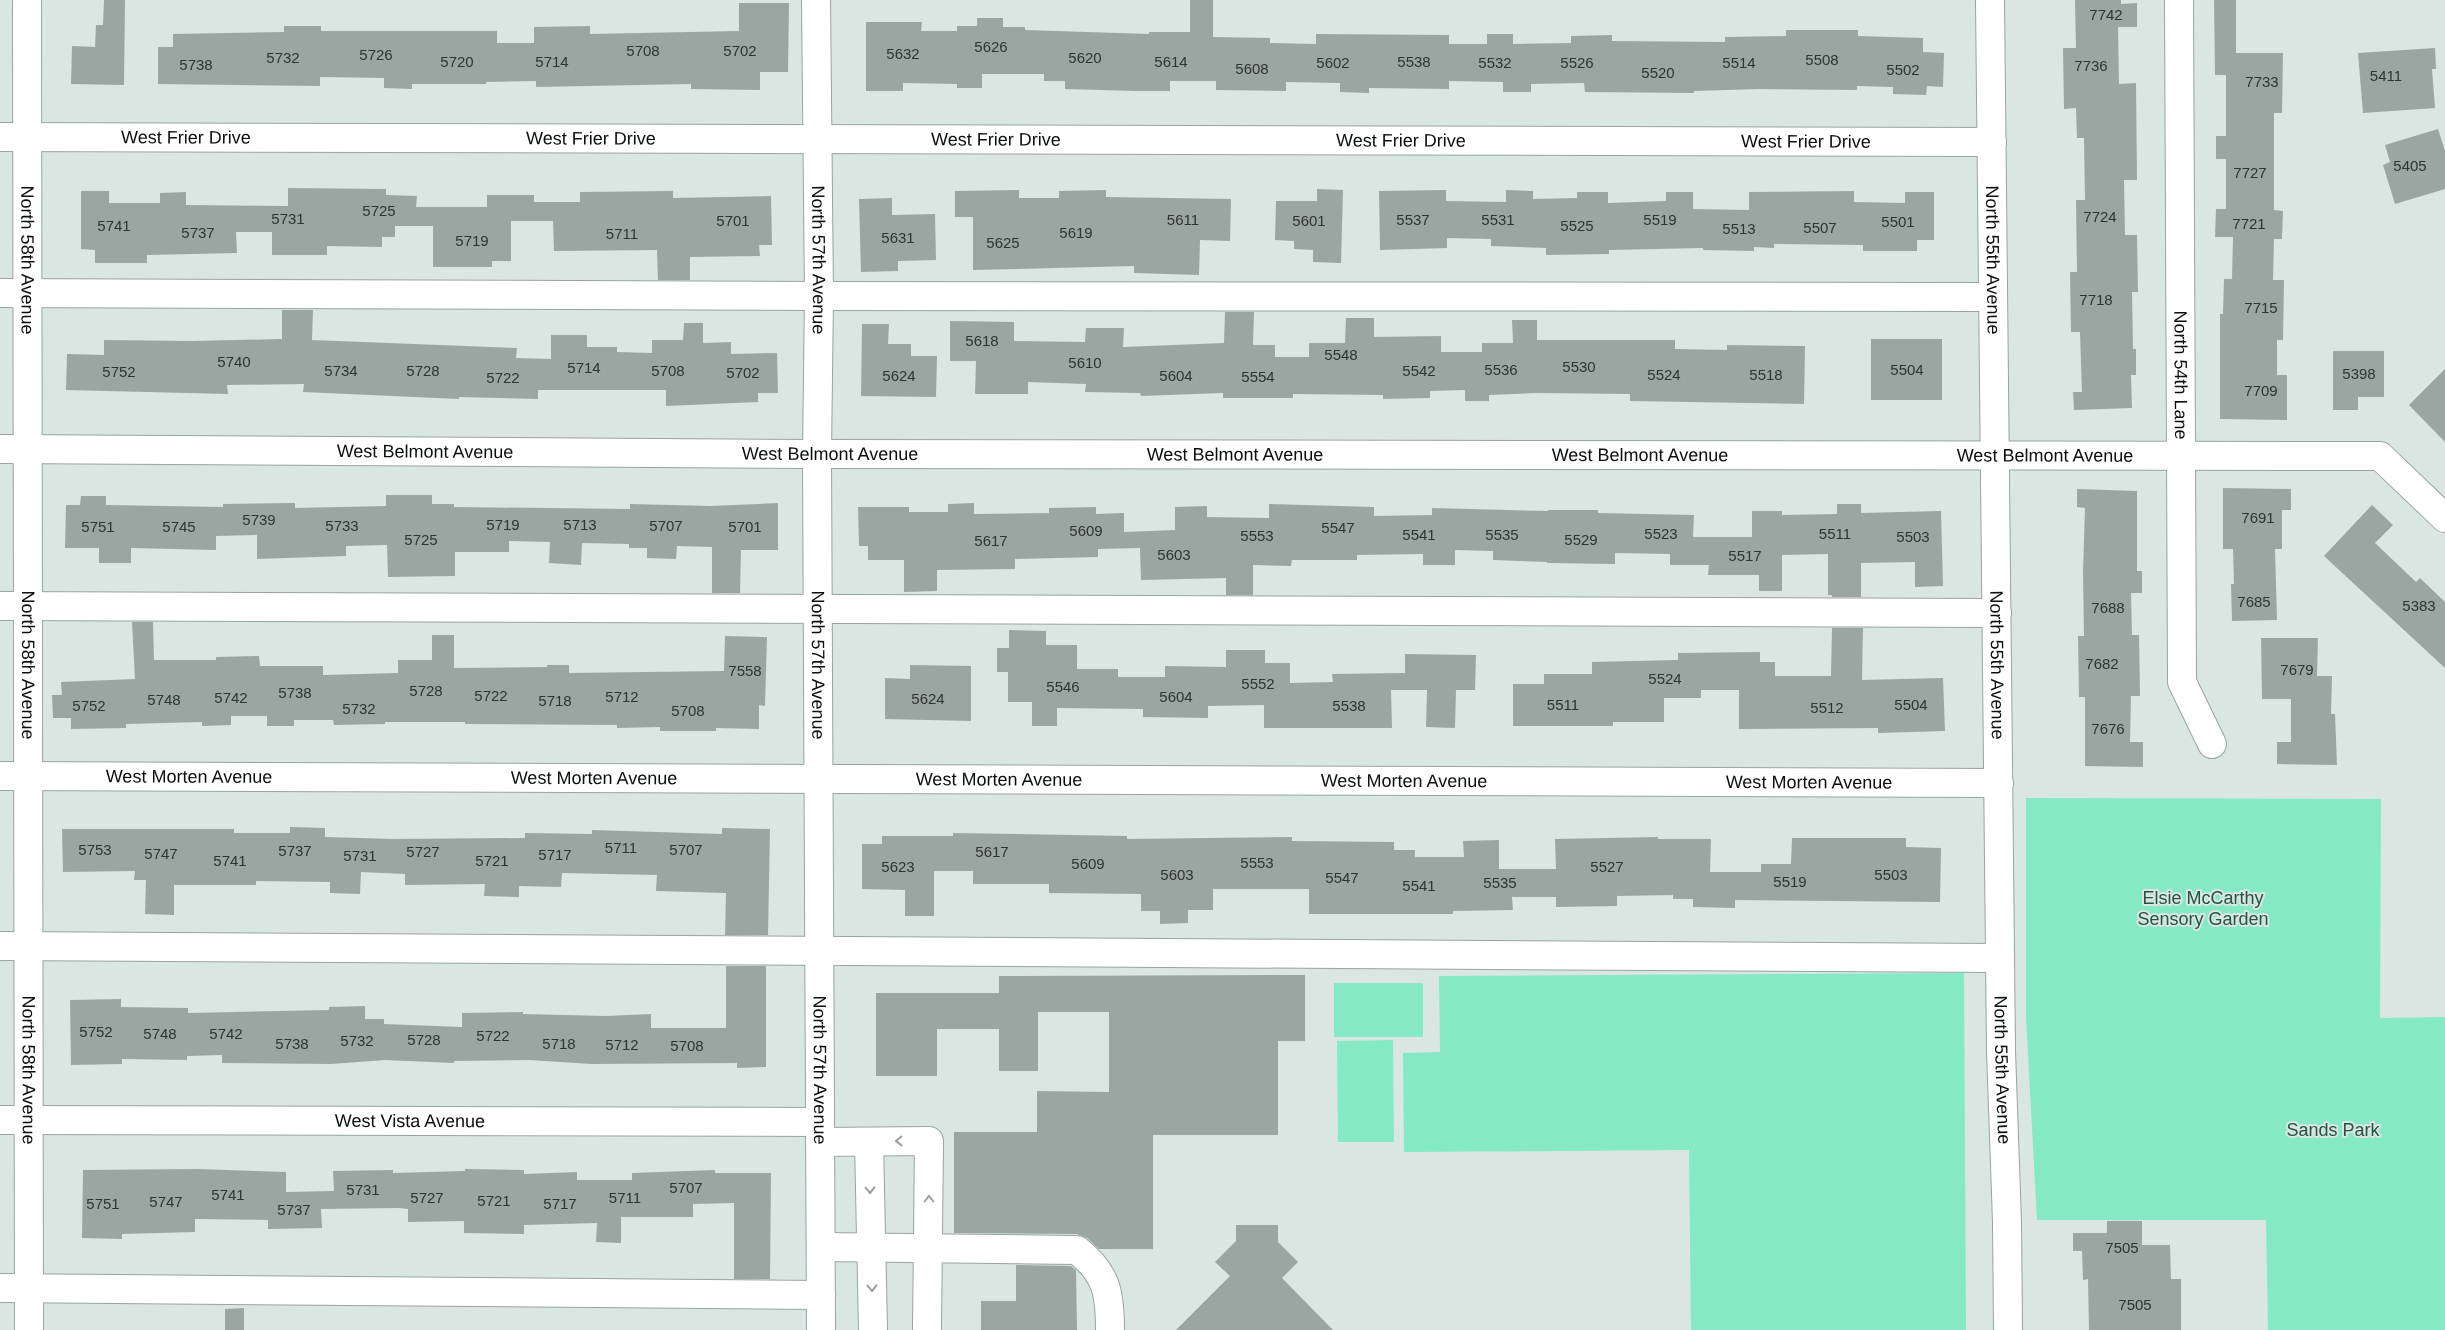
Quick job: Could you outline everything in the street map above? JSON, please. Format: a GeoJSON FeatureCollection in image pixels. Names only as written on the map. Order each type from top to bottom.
{"type":"FeatureCollection","features":[{"type":"Feature","properties":{"kind":"street","name":"North 58th Avenue"},"geometry":{"type":"LineString","coordinates":[[27,0],[29,1330]]}},
{"type":"Feature","properties":{"kind":"street","name":"North 57th Avenue"},"geometry":{"type":"LineString","coordinates":[[816,0],[819,296],[818,608],[821,1330]]}},
{"type":"Feature","properties":{"kind":"street","name":"North 55th Avenue"},"geometry":{"type":"LineString","coordinates":[[1990,0],[2000,958],[2008,1330]]}},
{"type":"Feature","properties":{"kind":"street","name":"North 54th Lane"},"geometry":{"type":"LineString","coordinates":[[2179,0],[2182,682],[2212,744]]}},
{"type":"Feature","properties":{"kind":"street","name":"West Frier Drive"},"geometry":{"type":"LineString","coordinates":[[0,137],[1992,142]]}},
{"type":"Feature","properties":{"kind":"street"},"geometry":{"type":"LineString","coordinates":[[0,293],[1992,297]]}},
{"type":"Feature","properties":{"kind":"street","name":"West Belmont Avenue"},"geometry":{"type":"LineString","coordinates":[[0,449],[818,454],[2380,456],[2445,518]]}},
{"type":"Feature","properties":{"kind":"street"},"geometry":{"type":"LineString","coordinates":[[0,606],[1997,613]]}},
{"type":"Feature","properties":{"kind":"street","name":"West Morten Avenue"},"geometry":{"type":"LineString","coordinates":[[0,776],[1998,783]]}},
{"type":"Feature","properties":{"kind":"street"},"geometry":{"type":"LineString","coordinates":[[0,946],[2000,958]]}},
{"type":"Feature","properties":{"kind":"street","name":"West Vista Avenue"},"geometry":{"type":"LineString","coordinates":[[0,1120],[820,1132],[870,1142],[929,1140],[929,1248]]}},
{"type":"Feature","properties":{"kind":"street"},"geometry":{"type":"LineString","coordinates":[[870,1142],[873,1330]]}},
{"type":"Feature","properties":{"kind":"street"},"geometry":{"type":"LineString","coordinates":[[821,1247],[1076,1250],[1092,1262],[1102,1276],[1110,1300],[1110,1330]]}},
{"type":"Feature","properties":{"kind":"street"},"geometry":{"type":"LineString","coordinates":[[927,1330],[929,1248]]}},
{"type":"Feature","properties":{"kind":"street"},"geometry":{"type":"LineString","coordinates":[[0,1288],[821,1295]]}},
{"type":"Feature","properties":{"kind":"green space"},"geometry":{"type":"Polygon","coordinates":[[[2026,798],[2381,799],[2380,1018],[2445,1017],[2445,1330],[2268,1330],[2266,1220],[2037,1220],[2026,1017],[2026,798]]]}},
{"type":"Feature","properties":{"kind":"green space"},"geometry":{"type":"Polygon","coordinates":[[[1964,973],[1966,1330],[1691,1330],[1689,1150],[1404,1152],[1403,1053],[1440,1052],[1439,976],[1964,973]]]}},
{"type":"Feature","properties":{"kind":"green space"},"geometry":{"type":"Polygon","coordinates":[[[1334,983],[1423,983],[1423,1037],[1334,1037],[1334,983]]]}},
{"type":"Feature","properties":{"kind":"green space"},"geometry":{"type":"Polygon","coordinates":[[[1393,1040],[1394,1142],[1338,1142],[1337,1041],[1393,1040]]]}},
{"type":"Feature","properties":{"kind":"building"},"geometry":{"type":"Polygon","coordinates":[[[104,0],[125,0],[124,85],[71,84],[72,46],[95,47],[96,25],[103,25],[104,0]]]}},
{"type":"Feature","properties":{"kind":"building"},"geometry":{"type":"Polygon","coordinates":[[[1190,0],[1213,0],[1213,37],[1270,38],[1270,43],[1316,44],[1316,34],[1449,35],[1449,44],[1487,44],[1487,34],[1513,34],[1513,44],[1571,43],[1571,36],[1612,35],[1612,41],[1725,42],[1725,37],[1786,36],[1786,30],[1858,30],[1858,36],[1923,38],[1923,52],[1944,53],[1943,87],[1927,86],[1926,95],[1893,94],[1893,87],[1857,86],[1857,90],[1759,89],[1694,91],[1694,93],[1585,92],[1584,83],[1531,84],[1531,92],[1503,92],[1503,82],[1449,81],[1449,89],[1369,88],[1369,93],[1340,92],[1340,83],[1286,82],[1286,91],[1216,90],[1216,81],[1170,81],[1170,91],[1135,91],[1065,89],[1065,81],[1044,81],[1044,74],[982,74],[982,88],[957,88],[957,84],[903,83],[903,91],[866,91],[866,22],[922,22],[921,31],[957,31],[957,26],[977,26],[977,18],[1003,18],[1003,27],[1025,27],[1025,30],[1149,34],[1149,32],[1190,32],[1190,0]]]}},
{"type":"Feature","properties":{"kind":"building"},"geometry":{"type":"Polygon","coordinates":[[[2075,0],[2121,0],[2121,4],[2137,3],[2137,27],[2118,27],[2119,84],[2136,83],[2137,180],[2124,180],[2125,235],[2137,235],[2138,292],[2132,292],[2133,349],[2136,349],[2136,375],[2131,375],[2132,408],[2074,410],[2073,392],[2082,392],[2080,332],[2071,332],[2070,272],[2077,272],[2076,200],[2085,200],[2084,138],[2077,138],[2076,108],[2064,109],[2063,48],[2076,48],[2075,0]]]}},
{"type":"Feature","properties":{"kind":"building"},"geometry":{"type":"Polygon","coordinates":[[[2214,0],[2236,0],[2236,53],[2283,53],[2282,113],[2274,113],[2274,210],[2283,211],[2282,239],[2274,239],[2273,280],[2284,280],[2283,340],[2277,340],[2277,375],[2287,375],[2287,420],[2220,419],[2220,314],[2223,314],[2224,279],[2232,279],[2233,237],[2215,237],[2216,209],[2226,209],[2226,159],[2216,159],[2216,136],[2226,136],[2226,75],[2215,75],[2214,0]]]}},
{"type":"Feature","properties":{"kind":"building"},"geometry":{"type":"Polygon","coordinates":[[[739,3],[789,3],[788,72],[760,72],[760,90],[691,89],[691,84],[536,87],[536,81],[486,82],[486,84],[412,84],[412,89],[384,88],[384,78],[320,77],[320,86],[158,84],[158,47],[173,47],[173,34],[284,32],[284,26],[321,26],[321,31],[497,31],[497,43],[534,43],[534,27],[590,26],[590,34],[739,31],[739,3]]]}},
{"type":"Feature","properties":{"kind":"building"},"geometry":{"type":"Polygon","coordinates":[[[2435,48],[2436,69],[2432,69],[2435,108],[2363,113],[2358,53],[2435,48]]]}},
{"type":"Feature","properties":{"kind":"building"},"geometry":{"type":"Polygon","coordinates":[[[2438,129],[2445,151],[2445,189],[2395,204],[2383,165],[2390,162],[2385,145],[2438,129]]]}},
{"type":"Feature","properties":{"kind":"building"},"geometry":{"type":"Polygon","coordinates":[[[288,188],[386,189],[386,195],[417,196],[416,207],[487,207],[487,195],[534,195],[534,202],[580,202],[580,192],[673,191],[673,198],[771,196],[772,245],[759,245],[760,256],[690,257],[690,280],[658,280],[657,250],[554,251],[553,221],[511,221],[511,261],[492,261],[492,267],[433,267],[433,226],[395,226],[395,237],[382,237],[382,247],[327,246],[327,255],[272,255],[272,232],[236,232],[237,253],[147,255],[147,263],[95,263],[95,250],[81,249],[81,191],[109,191],[109,203],[160,203],[160,193],[186,192],[186,205],[288,206],[288,188]]]}},
{"type":"Feature","properties":{"kind":"building"},"geometry":{"type":"Polygon","coordinates":[[[1317,189],[1343,190],[1341,263],[1313,262],[1313,250],[1294,249],[1294,241],[1275,240],[1276,201],[1317,201],[1317,189]]]}},
{"type":"Feature","properties":{"kind":"building"},"geometry":{"type":"Polygon","coordinates":[[[1019,190],[1019,198],[1059,198],[1059,191],[1106,190],[1106,197],[1231,199],[1230,241],[1200,240],[1199,275],[1134,273],[1134,266],[973,270],[973,217],[955,217],[955,191],[1019,190]]]}},
{"type":"Feature","properties":{"kind":"building"},"geometry":{"type":"Polygon","coordinates":[[[1446,190],[1446,201],[1506,202],[1506,190],[1533,191],[1533,199],[1577,198],[1577,192],[1608,192],[1608,203],[1666,201],[1666,192],[1693,192],[1693,209],[1749,210],[1749,192],[1854,191],[1854,202],[1905,203],[1905,192],[1934,192],[1934,240],[1917,240],[1917,251],[1863,251],[1863,245],[1774,244],[1774,248],[1754,247],[1754,251],[1703,250],[1703,248],[1609,250],[1609,254],[1546,255],[1546,248],[1491,246],[1491,239],[1447,238],[1447,248],[1380,250],[1379,191],[1446,190]]]}},
{"type":"Feature","properties":{"kind":"building"},"geometry":{"type":"Polygon","coordinates":[[[892,198],[892,215],[935,214],[936,260],[898,261],[898,271],[861,272],[859,199],[892,198]]]}},
{"type":"Feature","properties":{"kind":"building"},"geometry":{"type":"Polygon","coordinates":[[[282,310],[313,310],[312,340],[517,348],[516,358],[551,359],[551,335],[587,335],[587,347],[617,347],[617,352],[652,353],[652,340],[683,340],[684,323],[703,323],[703,343],[731,342],[731,354],[777,353],[778,393],[758,393],[758,402],[666,406],[666,390],[538,390],[538,399],[459,397],[459,399],[303,392],[304,384],[227,385],[228,394],[66,390],[67,354],[104,355],[104,340],[282,339],[282,310]]]}},
{"type":"Feature","properties":{"kind":"building"},"geometry":{"type":"Polygon","coordinates":[[[1225,312],[1254,312],[1253,345],[1275,345],[1275,357],[1309,357],[1309,343],[1345,343],[1346,318],[1374,318],[1374,337],[1441,336],[1441,352],[1482,352],[1482,343],[1513,343],[1512,320],[1537,320],[1537,340],[1675,340],[1675,349],[1727,350],[1727,345],[1805,346],[1804,404],[1630,401],[1630,394],[1538,393],[1489,395],[1489,401],[1465,401],[1465,390],[1430,391],[1430,398],[1383,399],[1383,395],[1293,394],[1293,398],[1223,398],[1223,393],[1141,396],[1140,393],[1085,392],[1086,384],[1028,382],[1028,394],[975,394],[976,361],[950,361],[950,321],[1014,322],[1014,341],[1085,342],[1086,328],[1124,328],[1123,347],[1224,343],[1225,312]]]}},
{"type":"Feature","properties":{"kind":"building"},"geometry":{"type":"Polygon","coordinates":[[[862,324],[889,324],[888,344],[911,344],[911,356],[937,356],[936,397],[861,396],[862,324]]]}},
{"type":"Feature","properties":{"kind":"building"},"geometry":{"type":"Polygon","coordinates":[[[1871,339],[1942,339],[1942,400],[1871,400],[1871,339]]]}},
{"type":"Feature","properties":{"kind":"building"},"geometry":{"type":"Polygon","coordinates":[[[2333,351],[2384,351],[2384,397],[2358,397],[2358,410],[2333,410],[2333,351]]]}},
{"type":"Feature","properties":{"kind":"building"},"geometry":{"type":"Polygon","coordinates":[[[2445,369],[2445,442],[2409,405],[2445,369]]]}},
{"type":"Feature","properties":{"kind":"building"},"geometry":{"type":"Polygon","coordinates":[[[2223,488],[2291,489],[2291,510],[2282,510],[2282,549],[2275,549],[2277,620],[2232,621],[2231,584],[2234,584],[2233,549],[2223,549],[2223,488]]]}},
{"type":"Feature","properties":{"kind":"building"},"geometry":{"type":"Polygon","coordinates":[[[2077,489],[2137,491],[2137,571],[2142,571],[2142,593],[2131,593],[2132,635],[2139,635],[2140,696],[2131,696],[2130,742],[2143,742],[2143,767],[2085,766],[2085,697],[2079,697],[2078,636],[2084,636],[2085,508],[2077,507],[2077,489]]]}},
{"type":"Feature","properties":{"kind":"building"},"geometry":{"type":"Polygon","coordinates":[[[386,495],[432,495],[432,504],[454,504],[454,507],[630,509],[630,504],[711,506],[778,503],[778,550],[741,550],[740,593],[712,593],[712,547],[677,546],[676,559],[647,558],[647,548],[629,548],[629,544],[582,543],[581,565],[549,563],[550,542],[509,541],[509,552],[455,552],[455,576],[388,577],[387,545],[346,546],[346,556],[257,559],[257,535],[216,536],[216,550],[131,548],[131,563],[99,563],[99,548],[65,548],[66,505],[80,505],[81,496],[106,496],[106,505],[223,507],[223,504],[295,503],[295,508],[386,506],[386,495]]]}},
{"type":"Feature","properties":{"kind":"building"},"geometry":{"type":"Polygon","coordinates":[[[974,503],[974,514],[1049,513],[1049,508],[1096,507],[1096,514],[1124,513],[1124,532],[1175,530],[1175,507],[1207,506],[1207,517],[1269,518],[1269,504],[1374,507],[1374,516],[1432,515],[1432,508],[1548,511],[1598,510],[1598,513],[1694,515],[1693,537],[1752,537],[1752,511],[1782,511],[1782,515],[1837,514],[1837,504],[1861,504],[1861,513],[1941,511],[1943,586],[1915,587],[1915,562],[1861,563],[1861,597],[1832,597],[1832,595],[1828,595],[1828,554],[1782,555],[1782,591],[1759,591],[1759,575],[1708,575],[1709,565],[1670,565],[1670,554],[1615,553],[1615,564],[1547,563],[1493,560],[1493,551],[1455,550],[1455,565],[1423,565],[1423,554],[1357,555],[1357,560],[1292,560],[1291,566],[1253,565],[1253,595],[1226,595],[1226,578],[1141,580],[1140,548],[1098,549],[1098,557],[1015,559],[1015,569],[937,570],[937,591],[904,592],[904,560],[868,560],[868,546],[859,546],[858,507],[909,507],[909,512],[948,512],[948,504],[974,503]]]}},
{"type":"Feature","properties":{"kind":"building"},"geometry":{"type":"Polygon","coordinates":[[[2372,505],[2393,525],[2375,543],[2416,582],[2420,578],[2445,602],[2445,668],[2324,556],[2372,505]]]}},
{"type":"Feature","properties":{"kind":"building"},"geometry":{"type":"Polygon","coordinates":[[[132,622],[153,622],[154,660],[216,660],[216,657],[259,656],[260,666],[323,666],[323,675],[398,673],[398,660],[432,660],[432,635],[454,635],[454,668],[569,665],[569,673],[724,671],[725,636],[767,637],[765,706],[759,705],[759,729],[716,728],[716,731],[660,731],[660,727],[617,728],[617,725],[465,724],[465,722],[385,722],[385,724],[334,725],[333,720],[294,720],[294,726],[267,726],[267,716],[231,716],[231,725],[202,726],[202,722],[126,724],[126,728],[71,729],[71,718],[53,718],[52,695],[62,695],[61,682],[135,679],[132,622]]]}},
{"type":"Feature","properties":{"kind":"building"},"geometry":{"type":"Polygon","coordinates":[[[1832,628],[1863,628],[1862,680],[1943,678],[1945,731],[1878,733],[1878,728],[1739,729],[1739,690],[1701,690],[1701,698],[1664,698],[1664,722],[1613,722],[1613,726],[1513,726],[1513,684],[1544,684],[1544,674],[1592,674],[1592,662],[1678,660],[1678,653],[1760,652],[1760,662],[1775,662],[1775,676],[1831,676],[1832,628]]]}},
{"type":"Feature","properties":{"kind":"building"},"geometry":{"type":"Polygon","coordinates":[[[1009,630],[1046,631],[1046,645],[1077,645],[1077,669],[1118,669],[1118,677],[1165,677],[1165,666],[1226,667],[1226,650],[1265,650],[1265,663],[1290,663],[1290,683],[1333,682],[1332,674],[1405,673],[1405,654],[1476,655],[1475,690],[1456,690],[1455,728],[1426,727],[1427,690],[1391,690],[1392,728],[1264,728],[1264,705],[1208,706],[1208,718],[1143,717],[1143,709],[1057,708],[1057,726],[1032,726],[1032,702],[1008,702],[1008,672],[997,672],[997,648],[1009,648],[1009,630]]]}},
{"type":"Feature","properties":{"kind":"building"},"geometry":{"type":"Polygon","coordinates":[[[2261,638],[2318,638],[2317,676],[2332,676],[2331,714],[2335,714],[2337,765],[2277,764],[2277,742],[2291,742],[2291,699],[2262,699],[2261,638]]]}},
{"type":"Feature","properties":{"kind":"building"},"geometry":{"type":"Polygon","coordinates":[[[910,665],[971,666],[971,721],[885,719],[885,678],[910,679],[910,665]]]}},
{"type":"Feature","properties":{"kind":"building"},"geometry":{"type":"Polygon","coordinates":[[[290,827],[325,828],[325,837],[394,839],[525,838],[525,833],[592,834],[592,830],[722,834],[722,828],[770,829],[768,935],[725,935],[726,893],[656,891],[657,875],[562,873],[561,887],[519,886],[519,897],[484,896],[485,884],[405,885],[405,874],[361,872],[360,894],[330,893],[330,882],[256,881],[256,885],[174,885],[174,915],[145,914],[146,880],[134,880],[135,871],[63,872],[62,829],[234,829],[234,833],[290,833],[290,827]]]}},
{"type":"Feature","properties":{"kind":"building"},"geometry":{"type":"Polygon","coordinates":[[[953,833],[1127,836],[1127,839],[1292,837],[1292,841],[1394,842],[1394,850],[1415,850],[1415,857],[1464,857],[1463,841],[1499,840],[1499,869],[1556,869],[1555,839],[1658,837],[1658,839],[1711,839],[1710,872],[1761,872],[1761,864],[1791,864],[1792,838],[1906,838],[1906,847],[1941,848],[1940,902],[1735,900],[1735,908],[1693,907],[1693,899],[1673,899],[1673,895],[1617,896],[1617,906],[1556,907],[1556,897],[1512,897],[1513,910],[1453,911],[1453,914],[1309,914],[1309,889],[1213,889],[1213,910],[1188,910],[1188,923],[1160,924],[1160,911],[1141,911],[1141,894],[1049,893],[1049,884],[973,884],[973,871],[934,871],[934,916],[905,916],[905,890],[862,889],[862,844],[882,844],[882,836],[953,836],[953,833]]]}},
{"type":"Feature","properties":{"kind":"building"},"geometry":{"type":"Polygon","coordinates":[[[726,966],[766,966],[766,1067],[737,1068],[737,1063],[592,1064],[529,1060],[454,1061],[454,1063],[385,1060],[331,1064],[222,1063],[222,1055],[187,1056],[187,1060],[122,1059],[122,1064],[71,1065],[70,1000],[121,999],[121,1007],[188,1008],[188,1013],[329,1010],[329,1007],[365,1006],[365,1019],[384,1019],[384,1024],[462,1027],[462,1013],[523,1012],[523,1014],[606,1016],[651,1014],[651,1028],[726,1028],[726,966]]]}},
{"type":"Feature","properties":{"kind":"building"},"geometry":{"type":"Polygon","coordinates":[[[1305,975],[1305,1041],[1278,1041],[1278,1135],[1153,1135],[1153,1249],[1099,1249],[1087,1238],[1077,1234],[954,1233],[954,1132],[1037,1132],[1037,1091],[1109,1092],[1109,1012],[1038,1012],[1038,1071],[999,1071],[999,1029],[937,1029],[937,1076],[876,1076],[876,993],[999,993],[999,976],[1305,975]]]}},
{"type":"Feature","properties":{"kind":"building"},"geometry":{"type":"Polygon","coordinates":[[[197,1169],[286,1172],[286,1192],[334,1191],[333,1171],[393,1170],[393,1173],[465,1171],[465,1169],[524,1170],[524,1174],[577,1172],[577,1180],[632,1180],[632,1173],[715,1170],[715,1173],[771,1173],[770,1279],[734,1279],[734,1203],[693,1204],[693,1217],[621,1217],[621,1243],[596,1242],[597,1223],[524,1225],[524,1234],[464,1233],[464,1221],[408,1222],[408,1209],[399,1208],[321,1209],[322,1228],[268,1229],[268,1220],[195,1219],[195,1232],[122,1234],[122,1239],[82,1238],[83,1170],[197,1169]]]}},
{"type":"Feature","properties":{"kind":"building"},"geometry":{"type":"Polygon","coordinates":[[[2107,1221],[2142,1221],[2142,1245],[2170,1245],[2171,1279],[2181,1279],[2181,1330],[2089,1330],[2088,1279],[2083,1280],[2082,1251],[2073,1251],[2073,1233],[2107,1233],[2107,1221]]]}},
{"type":"Feature","properties":{"kind":"building"},"geometry":{"type":"Polygon","coordinates":[[[1236,1225],[1278,1225],[1278,1242],[1298,1262],[1282,1278],[1333,1330],[1176,1330],[1230,1276],[1215,1262],[1236,1241],[1236,1225]]]}},
{"type":"Feature","properties":{"kind":"building"},"geometry":{"type":"Polygon","coordinates":[[[1016,1265],[1071,1266],[1076,1270],[1077,1330],[981,1330],[981,1301],[1016,1301],[1016,1265]]]}},
{"type":"Feature","properties":{"kind":"building"},"geometry":{"type":"Polygon","coordinates":[[[244,1308],[244,1330],[225,1330],[225,1309],[244,1308]]]}},
{"type":"Feature","properties":{"kind":"park label","name":"Elsie McCarthy Sensory Garden"},"geometry":{"type":"Point","coordinates":[2203,908]}},
{"type":"Feature","properties":{"kind":"park label","name":"Sands Park"},"geometry":{"type":"Point","coordinates":[2333,1130]}}]}
